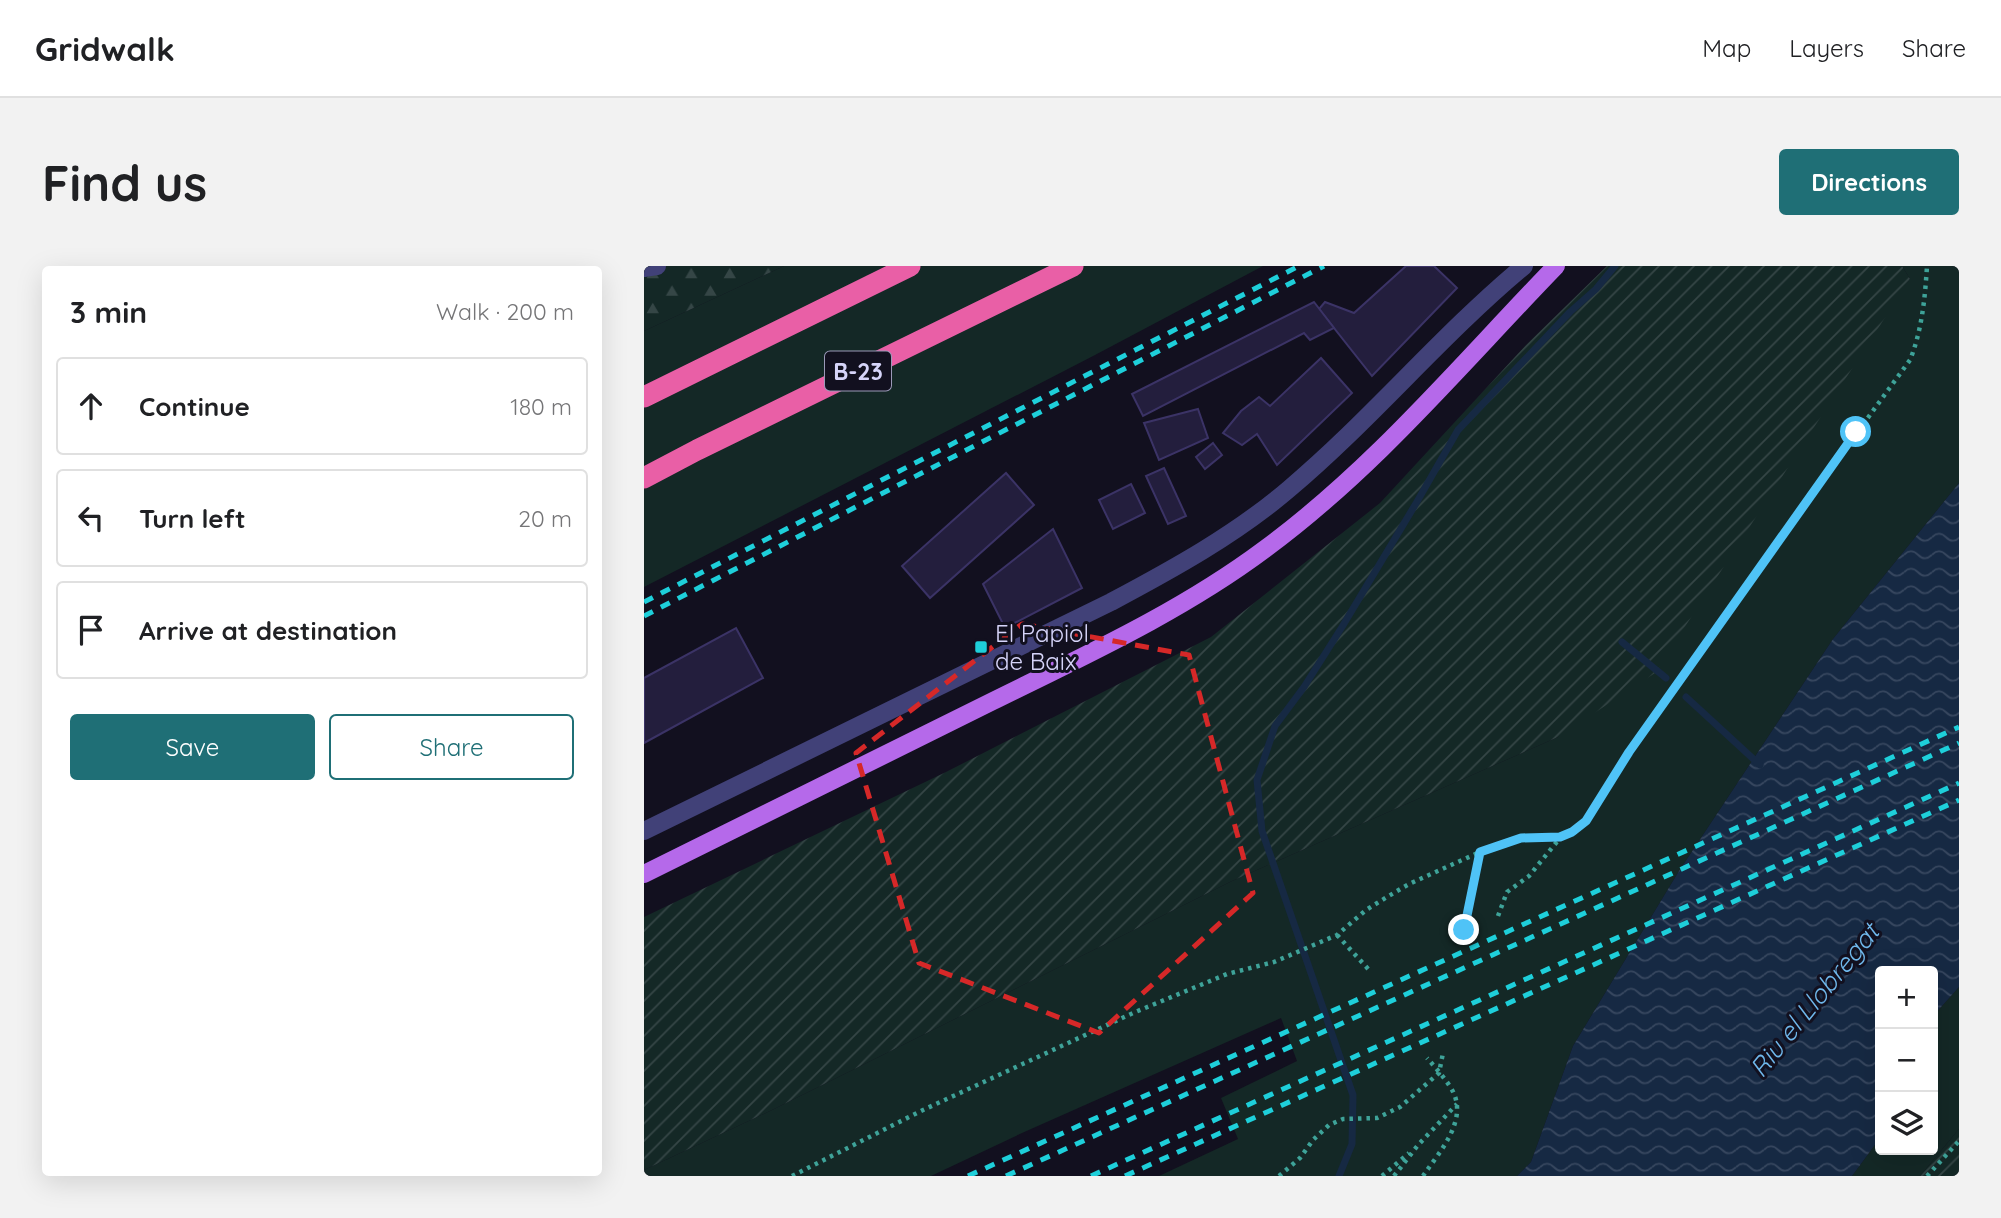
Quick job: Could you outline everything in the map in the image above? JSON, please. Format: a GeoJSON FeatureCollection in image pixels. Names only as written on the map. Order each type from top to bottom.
{"type":"FeatureCollection","features":[{"type":"Feature","properties":{"kind":"highway"},"geometry":{"type":"LineString","coordinates":[[644,397],[910,266]]}},
{"type":"Feature","properties":{"kind":"highway","name":"B-23"},"geometry":{"type":"LineString","coordinates":[[644,478],[1073,266]]}},
{"type":"Feature","properties":{"kind":"main road"},"geometry":{"type":"LineString","coordinates":[[644,874],[1031,683],[1206,590],[1264,551],[1324,504],[1432,399],[1556,266]]}},
{"type":"Feature","properties":{"kind":"street"},"geometry":{"type":"LineString","coordinates":[[644,268],[657,266]]}},
{"type":"Feature","properties":{"kind":"street"},"geometry":{"type":"LineString","coordinates":[[644,831],[1111,602],[1175,568],[1240,527],[1288,490],[1353,432],[1486,297],[1524,266]]}},
{"type":"Feature","properties":{"kind":"path"},"geometry":{"type":"LineString","coordinates":[[792,1176],[923,1110],[1133,1013],[1227,974],[1293,955],[1337,935],[1366,910],[1387,897],[1480,852],[1521,838],[1560,837],[1586,821],[1629,752],[1741,592],[1910,360],[1917,342],[1927,266]]}},
{"type":"Feature","properties":{"kind":"path"},"geometry":{"type":"LineString","coordinates":[[1498,916],[1507,892],[1529,876],[1560,837]]}},
{"type":"Feature","properties":{"kind":"path"},"geometry":{"type":"LineString","coordinates":[[1464,930],[1480,852]]}},
{"type":"Feature","properties":{"kind":"path"},"geometry":{"type":"LineString","coordinates":[[1337,935],[1370,971]]}},
{"type":"Feature","properties":{"kind":"path"},"geometry":{"type":"LineString","coordinates":[[1279,1176],[1300,1158],[1313,1140],[1329,1125],[1343,1119],[1377,1118],[1400,1107],[1439,1073],[1443,1053]]}},
{"type":"Feature","properties":{"kind":"path"},"geometry":{"type":"LineString","coordinates":[[1423,1176],[1452,1134],[1457,1104],[1452,1089],[1427,1058]]}},
{"type":"Feature","properties":{"kind":"path"},"geometry":{"type":"LineString","coordinates":[[1382,1176],[1418,1145],[1457,1104]]}},
{"type":"Feature","properties":{"kind":"path"},"geometry":{"type":"LineString","coordinates":[[1927,1176],[1959,1141]]}},
{"type":"Feature","properties":{"kind":"path"},"geometry":{"type":"LineString","coordinates":[[1394,1176],[1418,1145]]}},
{"type":"Feature","properties":{"kind":"highlighted area"},"geometry":{"type":"Polygon","coordinates":[[[1022,624],[1189,655],[1253,893],[1099,1033],[919,963],[856,753],[1022,624]]]}},
{"type":"Feature","properties":{"kind":"green space"},"geometry":{"type":"Polygon","coordinates":[[[644,266],[784,266],[644,331],[644,266]]]}},
{"type":"Feature","properties":{"kind":"green space"},"geometry":{"type":"Polygon","coordinates":[[[784,266],[1263,266],[644,587],[644,331],[784,266]]]}},
{"type":"Feature","properties":{"kind":"green space"},"geometry":{"type":"Polygon","coordinates":[[[1607,266],[1902,266],[1910,279],[1655,673],[1558,737],[1232,881],[772,1110],[644,1170],[644,917],[946,772],[1211,637],[1380,503],[1526,345],[1607,266]]]}},
{"type":"Feature","properties":{"kind":"green space"},"geometry":{"type":"Polygon","coordinates":[[[1902,266],[1959,266],[1959,483],[1833,639],[1679,871],[1573,1046],[1531,1162],[1517,1176],[1159,1176],[1238,1139],[1221,1098],[1297,1061],[1281,1018],[931,1176],[644,1176],[644,1170],[772,1110],[1232,881],[1558,737],[1910,279],[1902,266]]]}},
{"type":"Feature","properties":{"kind":"green space"},"geometry":{"type":"Polygon","coordinates":[[[1959,987],[1959,1129],[1938,1154],[1938,1029],[1938,1010],[1959,987]]]}},
{"type":"Feature","properties":{"kind":"green space"},"geometry":{"type":"Polygon","coordinates":[[[1959,1129],[1959,1176],[1920,1176],[1959,1129]]]}},
{"type":"Feature","properties":{"kind":"green space"},"geometry":{"type":"Polygon","coordinates":[[[1875,1145],[1875,1155],[1937,1155],[1920,1176],[1852,1176],[1875,1145]]]}},
{"type":"Feature","properties":{"kind":"water","name":"Riu el Llobregat"},"geometry":{"type":"Polygon","coordinates":[[[1959,483],[1959,987],[1938,1010],[1938,966],[1875,966],[1875,1145],[1852,1176],[1517,1176],[1531,1162],[1573,1046],[1679,871],[1833,639],[1959,483]]]}},
{"type":"Feature","properties":{"kind":"building"},"geometry":{"type":"Polygon","coordinates":[[[1406,266],[1434,266],[1457,288],[1372,376],[1319,309],[1325,302],[1354,313],[1406,266]]]}},
{"type":"Feature","properties":{"kind":"building"},"geometry":{"type":"Polygon","coordinates":[[[1314,302],[1334,328],[1310,340],[1304,333],[1143,416],[1132,394],[1314,302]]]}},
{"type":"Feature","properties":{"kind":"building"},"geometry":{"type":"Polygon","coordinates":[[[1321,358],[1352,393],[1277,465],[1257,434],[1242,445],[1223,433],[1241,411],[1259,397],[1270,406],[1321,358]]]}},
{"type":"Feature","properties":{"kind":"building"},"geometry":{"type":"Polygon","coordinates":[[[1198,409],[1208,438],[1159,460],[1144,423],[1198,409]]]}},
{"type":"Feature","properties":{"kind":"building"},"geometry":{"type":"Polygon","coordinates":[[[1213,443],[1222,455],[1205,469],[1196,457],[1213,443]]]}},
{"type":"Feature","properties":{"kind":"building"},"geometry":{"type":"Polygon","coordinates":[[[1164,468],[1186,516],[1168,524],[1146,476],[1164,468]]]}},
{"type":"Feature","properties":{"kind":"building"},"geometry":{"type":"Polygon","coordinates":[[[1006,473],[1034,505],[930,598],[902,566],[1006,473]]]}},
{"type":"Feature","properties":{"kind":"building"},"geometry":{"type":"Polygon","coordinates":[[[1131,484],[1145,513],[1113,529],[1099,500],[1131,484]]]}},
{"type":"Feature","properties":{"kind":"building"},"geometry":{"type":"Polygon","coordinates":[[[1053,529],[1082,588],[1005,628],[983,584],[1053,529]]]}},
{"type":"Feature","properties":{"kind":"building"},"geometry":{"type":"Polygon","coordinates":[[[736,628],[763,678],[644,743],[644,678],[736,628]]]}},
{"type":"Feature","properties":{"kind":"waterway"},"geometry":{"type":"LineString","coordinates":[[1339,1176],[1352,1144],[1353,1095],[1262,831],[1257,780],[1275,726],[1304,687],[1342,627],[1458,430],[1570,312],[1596,289],[1615,266]]}},
{"type":"Feature","properties":{"kind":"waterway"},"geometry":{"type":"LineString","coordinates":[[1622,642],[1666,678]]}},
{"type":"Feature","properties":{"kind":"waterway"},"geometry":{"type":"LineString","coordinates":[[1686,697],[1760,765]]}},
{"type":"Feature","properties":{"kind":"railway"},"geometry":{"type":"LineString","coordinates":[[644,602],[1299,266]]}},
{"type":"Feature","properties":{"kind":"railway"},"geometry":{"type":"LineString","coordinates":[[644,616],[1324,266]]}},
{"type":"Feature","properties":{"kind":"railway"},"geometry":{"type":"LineString","coordinates":[[968,1176],[1959,727]]}},
{"type":"Feature","properties":{"kind":"railway"},"geometry":{"type":"LineString","coordinates":[[1006,1176],[1959,743]]}},
{"type":"Feature","properties":{"kind":"railway"},"geometry":{"type":"LineString","coordinates":[[1091,1176],[1959,783]]}},
{"type":"Feature","properties":{"kind":"railway"},"geometry":{"type":"LineString","coordinates":[[1125,1176],[1959,800]]}},
{"type":"Feature","properties":{"kind":"place","name":"El Papiol de Baix"},"geometry":{"type":"Point","coordinates":[981,647]}},
{"type":"Feature","properties":{"kind":"route"},"geometry":{"type":"LineString","coordinates":[[1464,930],[1480,852],[1521,838],[1560,837],[1586,821],[1629,752],[1856,432]]}}]}
